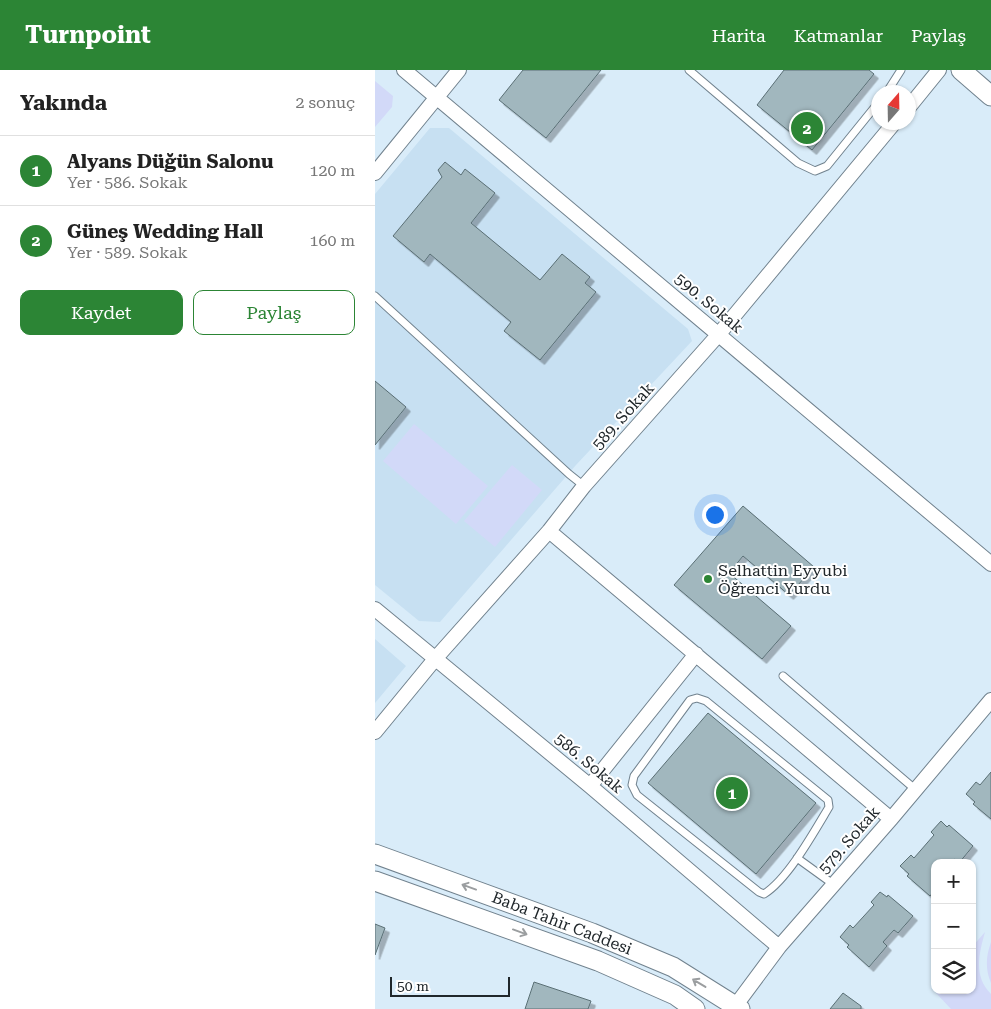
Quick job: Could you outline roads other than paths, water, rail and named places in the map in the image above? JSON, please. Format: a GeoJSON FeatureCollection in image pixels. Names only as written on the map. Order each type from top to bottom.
{"type":"FeatureCollection","features":[{"type":"Feature","properties":{"kind":"street","name":"590. Sokak"},"geometry":{"type":"LineString","coordinates":[[405,70],[991,564]]}},
{"type":"Feature","properties":{"kind":"street"},"geometry":{"type":"LineString","coordinates":[[375,173],[459,70]]}},
{"type":"Feature","properties":{"kind":"street"},"geometry":{"type":"LineString","coordinates":[[916,98],[939,70]]}},
{"type":"Feature","properties":{"kind":"street"},"geometry":{"type":"LineString","coordinates":[[961,70],[991,96]]}},
{"type":"Feature","properties":{"kind":"street","name":"589. Sokak"},"geometry":{"type":"LineString","coordinates":[[375,732],[435,659],[549,531],[584,486],[719,334],[888,130]]}},
{"type":"Feature","properties":{"kind":"street"},"geometry":{"type":"LineString","coordinates":[[549,531],[891,819]]}},
{"type":"Feature","properties":{"kind":"street","name":"586. Sokak"},"geometry":{"type":"LineString","coordinates":[[375,609],[590,786],[779,947]]}},
{"type":"Feature","properties":{"kind":"street"},"geometry":{"type":"LineString","coordinates":[[590,786],[696,654]]}},
{"type":"Feature","properties":{"kind":"street","name":"579. Sokak"},"geometry":{"type":"LineString","coordinates":[[738,1007],[779,947],[916,790],[991,700]]}},
{"type":"Feature","properties":{"kind":"street","name":"Baba Tahir Caddesi"},"geometry":{"type":"LineString","coordinates":[[375,854],[592,933],[664,963],[738,1007]]}},
{"type":"Feature","properties":{"kind":"street","name":"Baba Tahir Caddesi"},"geometry":{"type":"LineString","coordinates":[[375,881],[598,961],[675,995],[695,1009]]}},
{"type":"Feature","properties":{"kind":"lane"},"geometry":{"type":"LineString","coordinates":[[689,70],[798,163],[815,171],[827,166],[871,114]]}},
{"type":"Feature","properties":{"kind":"lane"},"geometry":{"type":"LineString","coordinates":[[891,85],[901,70]]}},
{"type":"Feature","properties":{"kind":"lane"},"geometry":{"type":"LineString","coordinates":[[375,296],[584,486]]}},
{"type":"Feature","properties":{"kind":"lane"},"geometry":{"type":"LineString","coordinates":[[783,676],[916,790]]}},
{"type":"Feature","properties":{"kind":"lane"},"geometry":{"type":"LineString","coordinates":[[697,698],[706,701],[828,800],[829,807],[797,858],[771,889],[765,894],[759,892],[637,795],[631,785],[634,776],[690,700],[697,698]]}},
{"type":"Feature","properties":{"kind":"lane"},"geometry":{"type":"LineString","coordinates":[[797,858],[833,884]]}},
{"type":"Feature","properties":{"kind":"place","name":"Güneş Wedding Hall"},"geometry":{"type":"Point","coordinates":[807,128]}},
{"type":"Feature","properties":{"kind":"place","name":"Selhattin Eyyubi Öğrenci Yurdu"},"geometry":{"type":"Point","coordinates":[708,579]}},
{"type":"Feature","properties":{"kind":"place","name":"Alyans Düğün Salonu"},"geometry":{"type":"Point","coordinates":[732,793]}}]}
